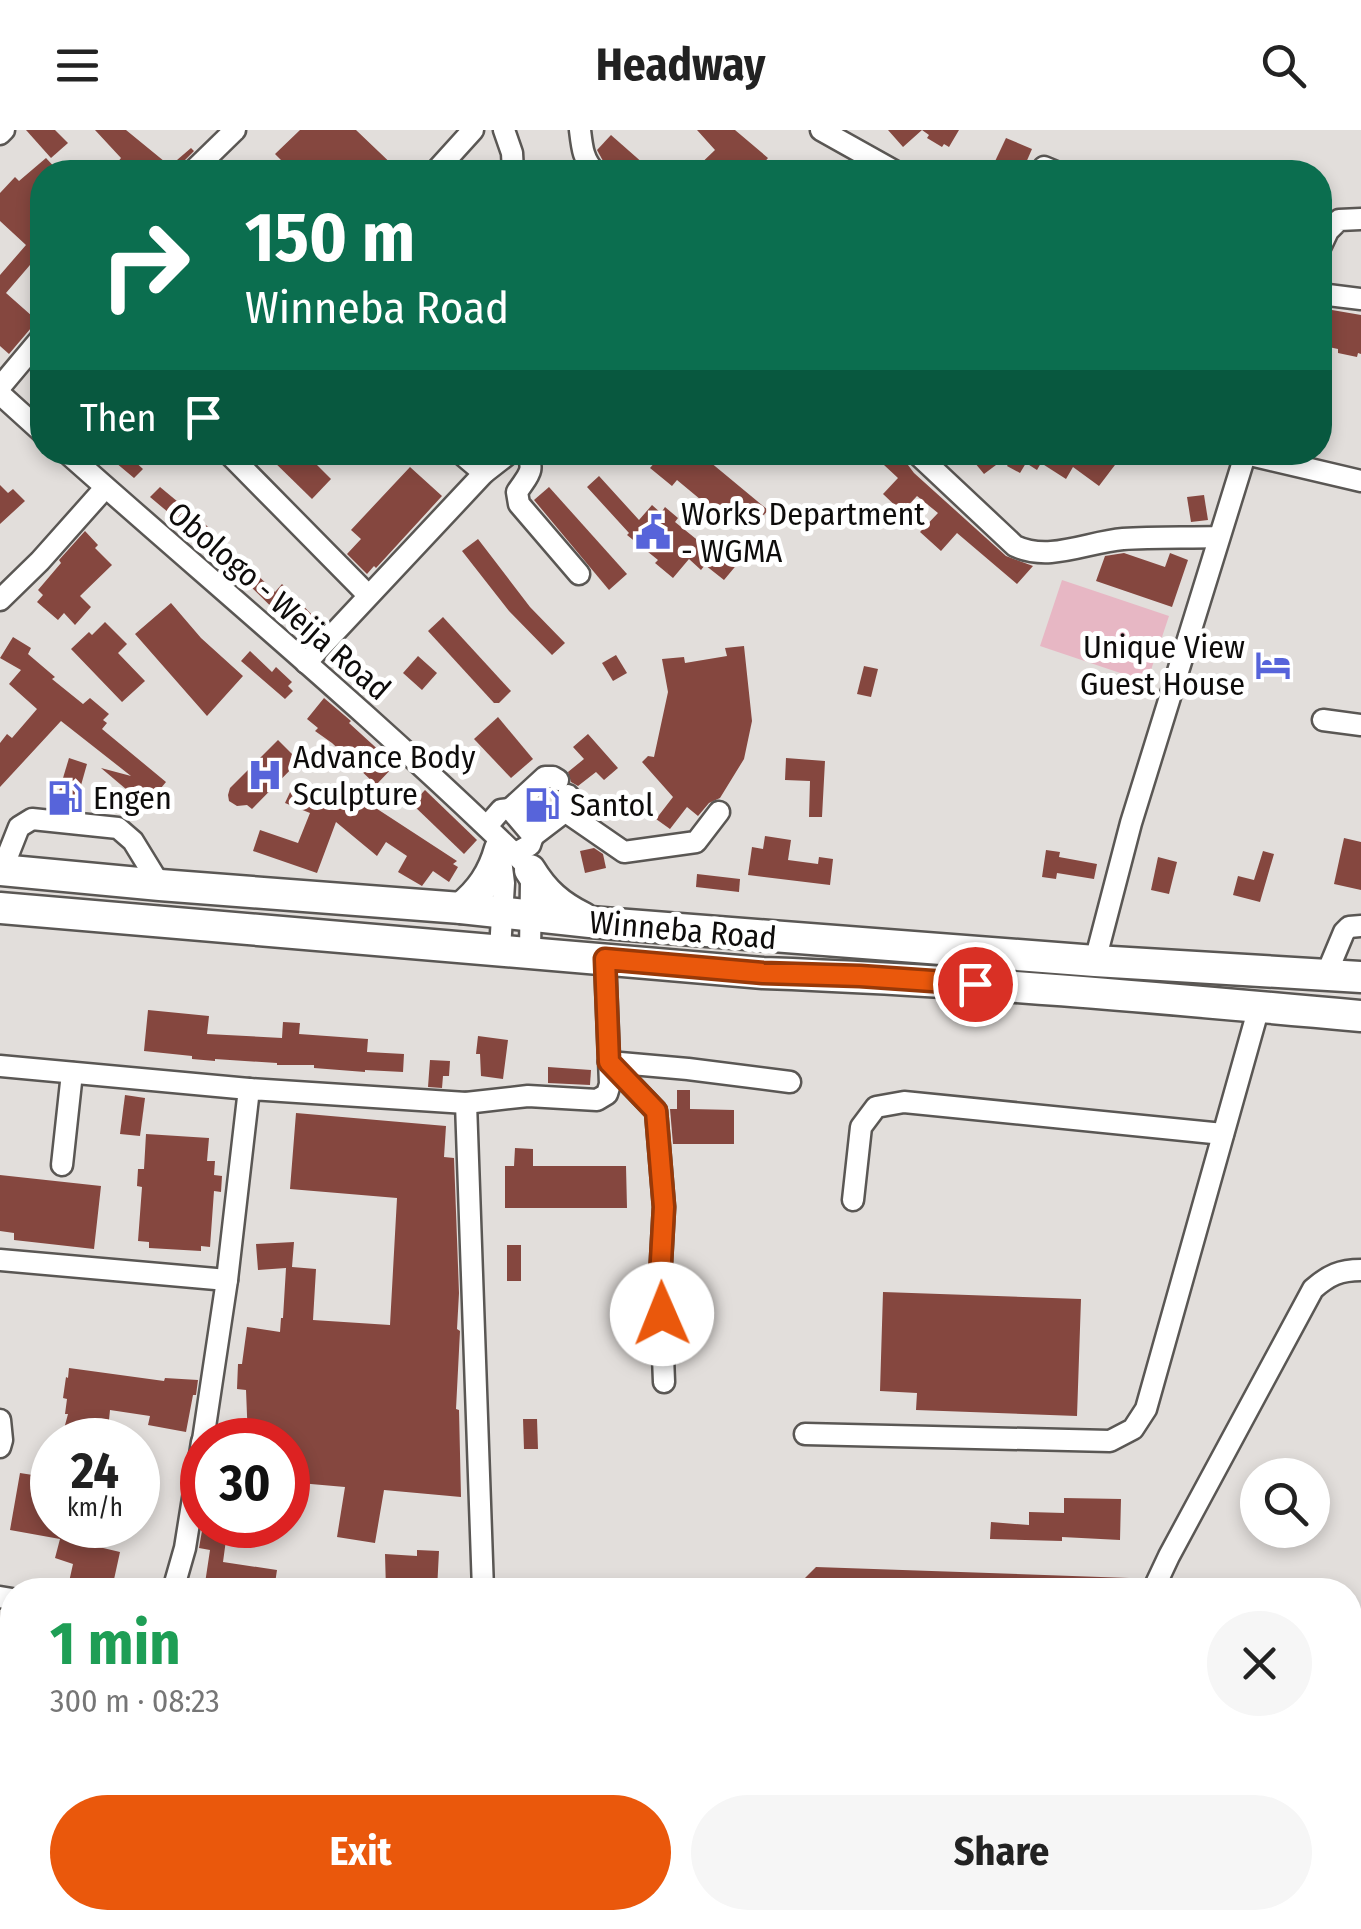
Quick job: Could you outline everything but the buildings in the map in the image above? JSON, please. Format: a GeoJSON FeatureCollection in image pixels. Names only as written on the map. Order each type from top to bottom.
{"type":"FeatureCollection","features":[{"type":"Feature","properties":{"kind":"highway"},"geometry":{"type":"LineString","coordinates":[[461,908],[490,876],[506,847],[553,900],[590,922]]}},
{"type":"Feature","properties":{"kind":"highway","name":"Winneba Road"},"geometry":{"type":"LineString","coordinates":[[1,870],[590,922],[1361,977]]}},
{"type":"Feature","properties":{"kind":"highway","name":"Winneba Road"},"geometry":{"type":"LineString","coordinates":[[0,908],[763,973],[1090,992],[1361,1016]]}},
{"type":"Feature","properties":{"kind":"street"},"geometry":{"type":"LineString","coordinates":[[204,160],[235,130]]}},
{"type":"Feature","properties":{"kind":"street"},"geometry":{"type":"LineString","coordinates":[[446,160],[472,130]]}},
{"type":"Feature","properties":{"kind":"street"},"geometry":{"type":"LineString","coordinates":[[504,130],[512,160]]}},
{"type":"Feature","properties":{"kind":"street"},"geometry":{"type":"LineString","coordinates":[[580,130],[585,160]]}},
{"type":"Feature","properties":{"kind":"street"},"geometry":{"type":"LineString","coordinates":[[820,130],[874,160]]}},
{"type":"Feature","properties":{"kind":"street"},"geometry":{"type":"LineString","coordinates":[[1332,227],[1338,220],[1361,219]]}},
{"type":"Feature","properties":{"kind":"street"},"geometry":{"type":"LineString","coordinates":[[1332,295],[1361,298]]}},
{"type":"Feature","properties":{"kind":"street"},"geometry":{"type":"LineString","coordinates":[[30,352],[0,390],[30,420]]}},
{"type":"Feature","properties":{"kind":"street","name":"Obologo - Weija Road"},"geometry":{"type":"LineString","coordinates":[[86,465],[106,488],[306,663],[506,847]]}},
{"type":"Feature","properties":{"kind":"street"},"geometry":{"type":"LineString","coordinates":[[240,465],[368,595]]}},
{"type":"Feature","properties":{"kind":"street"},"geometry":{"type":"LineString","coordinates":[[474,465],[484,473]]}},
{"type":"Feature","properties":{"kind":"street"},"geometry":{"type":"LineString","coordinates":[[306,663],[494,465]]}},
{"type":"Feature","properties":{"kind":"street"},"geometry":{"type":"LineString","coordinates":[[532,465],[518,492],[519,504],[579,574]]}},
{"type":"Feature","properties":{"kind":"street"},"geometry":{"type":"LineString","coordinates":[[929,465],[1015,546],[1028,552],[1044,554],[1130,539],[1219,537]]}},
{"type":"Feature","properties":{"kind":"street"},"geometry":{"type":"LineString","coordinates":[[1095,961],[1131,823],[1242,465]]}},
{"type":"Feature","properties":{"kind":"street"},"geometry":{"type":"LineString","coordinates":[[1295,465],[1361,481]]}},
{"type":"Feature","properties":{"kind":"street"},"geometry":{"type":"LineString","coordinates":[[0,600],[106,488]]}},
{"type":"Feature","properties":{"kind":"street"},"geometry":{"type":"LineString","coordinates":[[1323,720],[1361,725]]}},
{"type":"Feature","properties":{"kind":"street"},"geometry":{"type":"LineString","coordinates":[[515,951],[517,914],[502,810],[510,809],[545,777],[553,776],[564,796],[624,852],[696,842],[719,812]]}},
{"type":"Feature","properties":{"kind":"street"},"geometry":{"type":"LineString","coordinates":[[506,847],[530,845],[564,796]]}},
{"type":"Feature","properties":{"kind":"street"},"geometry":{"type":"LineString","coordinates":[[510,809],[534,836]]}},
{"type":"Feature","properties":{"kind":"street"},"geometry":{"type":"LineString","coordinates":[[1,870],[19,827],[32,818],[118,828],[132,841],[160,885]]}},
{"type":"Feature","properties":{"kind":"street"},"geometry":{"type":"LineString","coordinates":[[506,847],[504,882],[517,914],[515,951]]}},
{"type":"Feature","properties":{"kind":"street"},"geometry":{"type":"LineString","coordinates":[[1326,975],[1344,932],[1349,927],[1361,926]]}},
{"type":"Feature","properties":{"kind":"street"},"geometry":{"type":"LineString","coordinates":[[0,1066],[249,1089],[466,1103],[528,1096],[597,1100],[606,1094],[610,1084],[605,959]]}},
{"type":"Feature","properties":{"kind":"street"},"geometry":{"type":"LineString","coordinates":[[805,1434],[1110,1441],[1133,1429],[1146,1410],[1259,1007]]}},
{"type":"Feature","properties":{"kind":"street"},"geometry":{"type":"LineString","coordinates":[[609,1062],[790,1082]]}},
{"type":"Feature","properties":{"kind":"street"},"geometry":{"type":"LineString","coordinates":[[609,1062],[656,1111],[664,1207],[660,1279],[664,1382]]}},
{"type":"Feature","properties":{"kind":"street"},"geometry":{"type":"LineString","coordinates":[[62,1164],[72,1072]]}},
{"type":"Feature","properties":{"kind":"street"},"geometry":{"type":"LineString","coordinates":[[206,1418],[249,1089]]}},
{"type":"Feature","properties":{"kind":"street"},"geometry":{"type":"LineString","coordinates":[[853,1200],[861,1127],[876,1107],[904,1102],[1223,1134]]}},
{"type":"Feature","properties":{"kind":"street"},"geometry":{"type":"LineString","coordinates":[[466,1103],[483,1578]]}},
{"type":"Feature","properties":{"kind":"street"},"geometry":{"type":"LineString","coordinates":[[0,1260],[227,1280]]}},
{"type":"Feature","properties":{"kind":"street"},"geometry":{"type":"LineString","coordinates":[[1158,1578],[1313,1289],[1342,1270],[1361,1270]]}},
{"type":"Feature","properties":{"kind":"street"},"geometry":{"type":"LineString","coordinates":[[0,1420],[0,1448]]}},
{"type":"Feature","properties":{"kind":"street"},"geometry":{"type":"LineString","coordinates":[[177,1578],[184,1548]]}},
{"type":"Feature","properties":{"kind":"shaded area"},"geometry":{"type":"Polygon","coordinates":[[[1062,580],[1169,616],[1147,682],[1040,646],[1062,580]]]}},
{"type":"Feature","properties":{"kind":"place","name":"Works Department - WGMA"},"geometry":{"type":"Point","coordinates":[653,532]}},
{"type":"Feature","properties":{"kind":"place","name":"Unique View Guest House"},"geometry":{"type":"Point","coordinates":[1273,665]}},
{"type":"Feature","properties":{"kind":"place","name":"Advance Body Sculpture"},"geometry":{"type":"Point","coordinates":[265,775]}},
{"type":"Feature","properties":{"kind":"place","name":"Engen"},"geometry":{"type":"Point","coordinates":[65,798]}},
{"type":"Feature","properties":{"kind":"place","name":"Santol"},"geometry":{"type":"Point","coordinates":[542,805]}},
{"type":"Feature","properties":{"kind":"route"},"geometry":{"type":"LineString","coordinates":[[662,1314],[664,1207],[656,1111],[609,1062],[605,959],[763,973],[975,984]]}}]}
